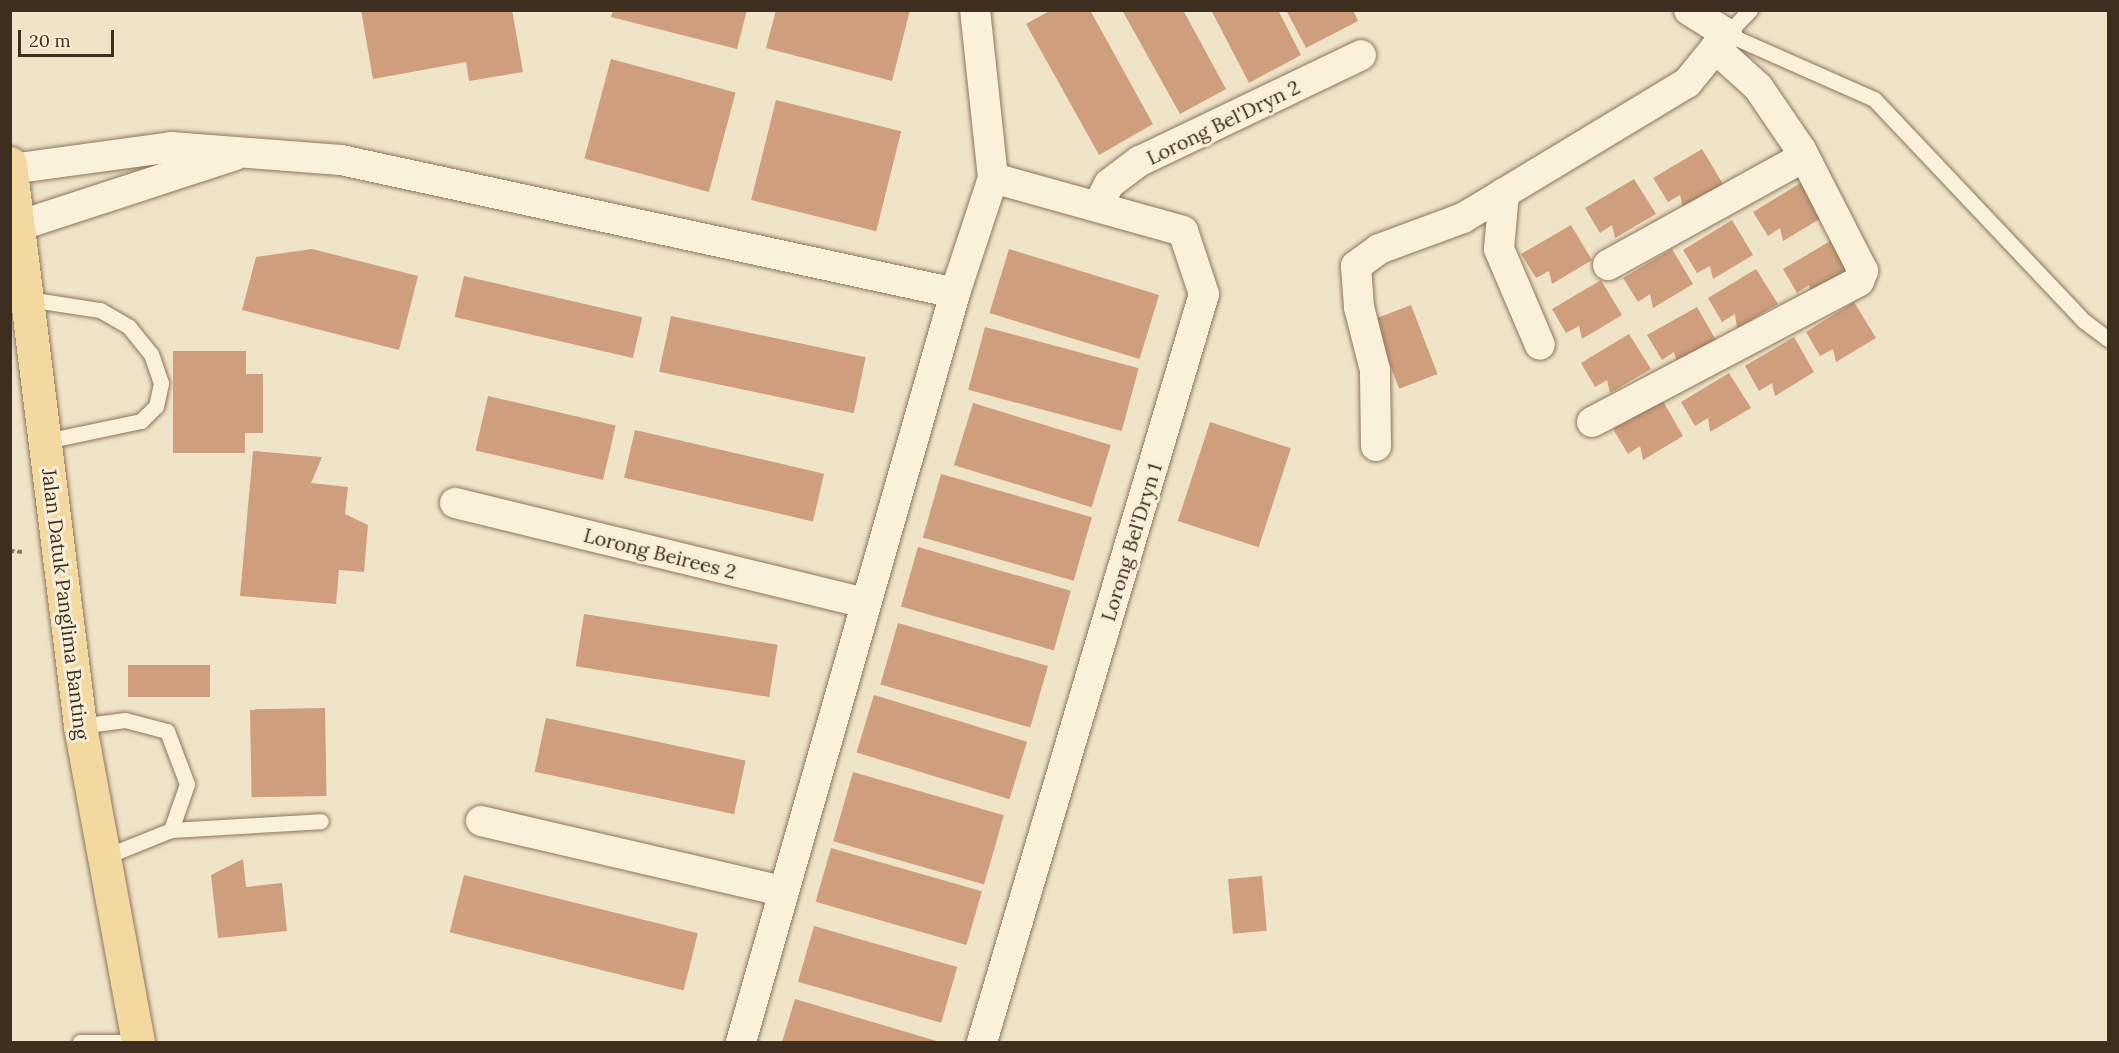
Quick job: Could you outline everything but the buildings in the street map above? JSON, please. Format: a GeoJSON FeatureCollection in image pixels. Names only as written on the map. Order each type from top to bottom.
{"type":"FeatureCollection","features":[{"type":"Feature","properties":{"kind":"main road","name":"Jalan Datuk Panglima Banting"},"geometry":{"type":"LineString","coordinates":[[10,163],[14,226],[28,298],[80,726],[138,1042]]}},
{"type":"Feature","properties":{"kind":"street"},"geometry":{"type":"LineString","coordinates":[[741,1042],[782,891],[955,293],[993,178],[975,10]]}},
{"type":"Feature","properties":{"kind":"street"},"geometry":{"type":"LineString","coordinates":[[1592,422],[1859,281],[1863,261],[1804,157],[1758,87],[1721,41],[1689,10]]}},
{"type":"Feature","properties":{"kind":"street"},"geometry":{"type":"LineString","coordinates":[[1376,446],[1375,370],[1359,307],[1356,266],[1379,249],[1463,218],[1687,83],[1721,41]]}},
{"type":"Feature","properties":{"kind":"street","name":"Lorong Bel'Dryn 2"},"geometry":{"type":"LineString","coordinates":[[1098,205],[1109,184],[1140,161],[1361,55]]}},
{"type":"Feature","properties":{"kind":"street"},"geometry":{"type":"LineString","coordinates":[[11,169],[171,147],[249,150],[342,160],[955,293]]}},
{"type":"Feature","properties":{"kind":"street"},"geometry":{"type":"LineString","coordinates":[[14,226],[249,150]]}},
{"type":"Feature","properties":{"kind":"street"},"geometry":{"type":"LineString","coordinates":[[1608,265],[1804,157]]}},
{"type":"Feature","properties":{"kind":"street","name":"Lorong Bel'Dryn 1"},"geometry":{"type":"LineString","coordinates":[[982,1042],[1204,294],[1183,231],[1098,205],[993,178]]}},
{"type":"Feature","properties":{"kind":"street"},"geometry":{"type":"LineString","coordinates":[[1504,193],[1499,249],[1540,345]]}},
{"type":"Feature","properties":{"kind":"street","name":"Lorong Beirees 2"},"geometry":{"type":"LineString","coordinates":[[455,503],[866,603]]}},
{"type":"Feature","properties":{"kind":"street"},"geometry":{"type":"LineString","coordinates":[[481,821],[782,891]]}},
{"type":"Feature","properties":{"kind":"lane"},"geometry":{"type":"LineString","coordinates":[[1750,10],[1721,41],[1874,99],[2084,321],[2109,339]]}},
{"type":"Feature","properties":{"kind":"lane"},"geometry":{"type":"LineString","coordinates":[[28,298],[100,310],[129,327],[151,354],[161,383],[156,406],[141,421],[45,441]]}},
{"type":"Feature","properties":{"kind":"lane"},"geometry":{"type":"LineString","coordinates":[[80,726],[124,720],[167,731],[187,784],[171,830]]}},
{"type":"Feature","properties":{"kind":"lane"},"geometry":{"type":"LineString","coordinates":[[104,857],[171,830],[321,821]]}},
{"type":"Feature","properties":{"kind":"lane"},"geometry":{"type":"LineString","coordinates":[[80,1042],[119,1042]]}}]}
